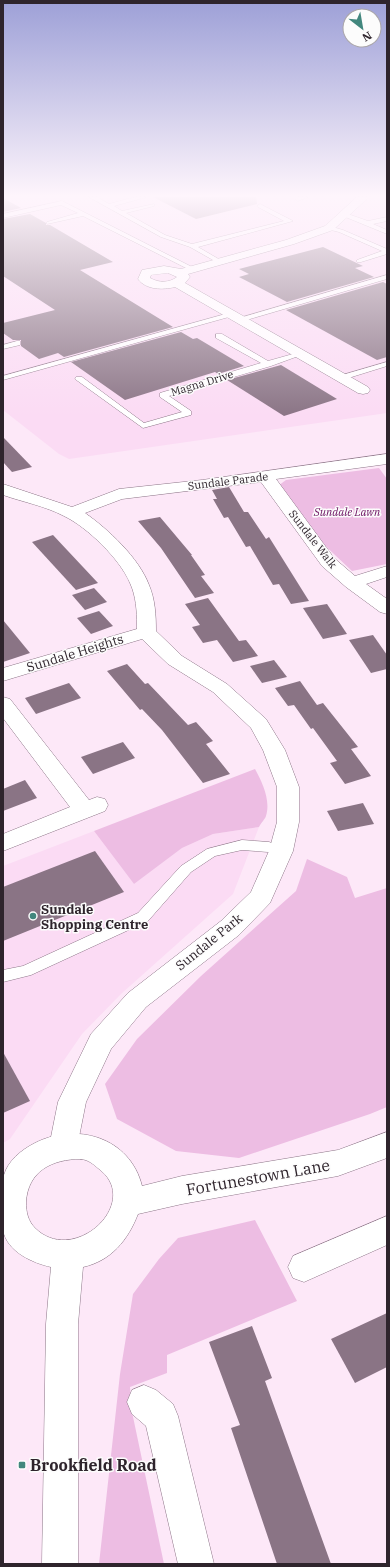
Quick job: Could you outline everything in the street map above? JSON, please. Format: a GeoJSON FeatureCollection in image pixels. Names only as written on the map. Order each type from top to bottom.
{"type":"FeatureCollection","features":[{"type":"Feature","properties":{"kind":"street"},"geometry":{"type":"LineString","coordinates":[[183,275],[197,270]]}},
{"type":"Feature","properties":{"kind":"street"},"geometry":{"type":"LineString","coordinates":[[183,275],[236,317],[363,390]]}},
{"type":"Feature","properties":{"kind":"street","name":"Sundale Parade"},"geometry":{"type":"LineString","coordinates":[[71,513],[119,494],[386,461]]}},
{"type":"Feature","properties":{"kind":"street","name":"Sundale Walk"},"geometry":{"type":"LineString","coordinates":[[265,476],[328,562],[352,583],[387,608]]}},
{"type":"Feature","properties":{"kind":"street"},"geometry":{"type":"LineString","coordinates":[[3,490],[71,513],[96,530],[110,544],[137,579],[148,615],[146,632]]}},
{"type":"Feature","properties":{"kind":"street"},"geometry":{"type":"LineString","coordinates":[[352,583],[387,571]]}},
{"type":"Feature","properties":{"kind":"street","name":"Sundale Heights"},"geometry":{"type":"LineString","coordinates":[[3,675],[146,632]]}},
{"type":"Feature","properties":{"kind":"street","name":"Sundale Park"},"geometry":{"type":"LineString","coordinates":[[63,1147],[72,1102],[101,1042],[137,1000],[230,928],[260,897],[281,851],[288,822],[288,787],[274,750],[259,724],[220,688],[176,660],[146,632]]}},
{"type":"Feature","properties":{"kind":"street"},"geometry":{"type":"LineString","coordinates":[[3,704],[90,807],[3,843]]}},
{"type":"Feature","properties":{"kind":"street","name":"Fortunestown Lane"},"geometry":{"type":"LineString","coordinates":[[128,1203],[182,1190],[338,1163],[387,1145]]}},
{"type":"Feature","properties":{"kind":"street"},"geometry":{"type":"LineString","coordinates":[[80,1146],[97,1150],[111,1159],[122,1171],[128,1186],[128,1203],[122,1222],[108,1239],[89,1250],[68,1255],[49,1253],[32,1245],[20,1234],[12,1218],[7,1202],[13,1186],[21,1172],[33,1160],[47,1151],[63,1147],[80,1146]]}},
{"type":"Feature","properties":{"kind":"street"},"geometry":{"type":"LineString","coordinates":[[304,1267],[387,1230]]}},
{"type":"Feature","properties":{"kind":"street"},"geometry":{"type":"LineString","coordinates":[[60,1564],[62,1324],[68,1255]]}},
{"type":"Feature","properties":{"kind":"street"},"geometry":{"type":"LineString","coordinates":[[144,1402],[161,1416],[196,1564]]}},
{"type":"Feature","properties":{"kind":"lane"},"geometry":{"type":"LineString","coordinates":[[175,270],[183,275]]}},
{"type":"Feature","properties":{"kind":"lane"},"geometry":{"type":"LineString","coordinates":[[3,378],[387,277]]}},
{"type":"Feature","properties":{"kind":"lane"},"geometry":{"type":"LineString","coordinates":[[219,336],[268,364]]}},
{"type":"Feature","properties":{"kind":"lane"},"geometry":{"type":"LineString","coordinates":[[3,347],[17,343]]}},
{"type":"Feature","properties":{"kind":"lane","name":"Magna Drive"},"geometry":{"type":"LineString","coordinates":[[79,379],[143,426],[188,413],[163,395],[300,354]]}},
{"type":"Feature","properties":{"kind":"lane"},"geometry":{"type":"LineString","coordinates":[[342,378],[387,364]]}},
{"type":"Feature","properties":{"kind":"lane"},"geometry":{"type":"LineString","coordinates":[[3,976],[26,971],[143,917],[186,869],[211,852],[242,845],[269,847],[281,851]]}},
{"type":"Feature","properties":{"kind":"shaded area"},"geometry":{"type":"Polygon","coordinates":[[[3,270],[387,270],[387,413],[69,459],[59,454],[3,410],[3,270]]]}},
{"type":"Feature","properties":{"kind":"shaded area"},"geometry":{"type":"Polygon","coordinates":[[[259,827],[233,894],[121,994],[82,1034],[10,1139],[3,1143],[3,866],[94,831],[134,884],[182,848],[213,834],[259,827]]]}},
{"type":"Feature","properties":{"kind":"green space","name":"Sundale Lawn"},"geometry":{"type":"Polygon","coordinates":[[[379,468],[387,479],[387,564],[352,571],[318,539],[278,486],[286,480],[379,468]]]}},
{"type":"Feature","properties":{"kind":"green space"},"geometry":{"type":"Polygon","coordinates":[[[255,769],[263,785],[267,798],[266,816],[259,827],[213,834],[182,848],[134,884],[94,831],[255,769]]]}},
{"type":"Feature","properties":{"kind":"green space"},"geometry":{"type":"Polygon","coordinates":[[[307,859],[347,877],[355,898],[387,888],[387,1107],[239,1158],[176,1151],[117,1119],[105,1084],[137,1039],[201,976],[296,891],[307,859]]]}},
{"type":"Feature","properties":{"kind":"green space"},"geometry":{"type":"Polygon","coordinates":[[[255,1220],[297,1301],[167,1355],[167,1373],[130,1387],[132,1412],[164,1564],[99,1564],[120,1374],[133,1294],[159,1259],[178,1238],[255,1220]]]}},
{"type":"Feature","properties":{"kind":"building"},"geometry":{"type":"Polygon","coordinates":[[[3,270],[80,270],[173,327],[64,357],[58,353],[39,359],[21,346],[21,340],[13,340],[3,333],[3,323],[55,310],[3,276],[3,270]]]}},
{"type":"Feature","properties":{"kind":"building"},"geometry":{"type":"Polygon","coordinates":[[[241,270],[359,270],[374,277],[287,302],[239,277],[249,274],[241,270]]]}},
{"type":"Feature","properties":{"kind":"building"},"geometry":{"type":"Polygon","coordinates":[[[383,282],[387,284],[387,357],[377,360],[286,310],[383,282]]]}},
{"type":"Feature","properties":{"kind":"building"},"geometry":{"type":"Polygon","coordinates":[[[181,332],[193,339],[197,338],[244,366],[218,374],[215,372],[125,400],[71,362],[181,332]]]}},
{"type":"Feature","properties":{"kind":"building"},"geometry":{"type":"Polygon","coordinates":[[[281,365],[337,399],[284,416],[227,380],[281,365]]]}},
{"type":"Feature","properties":{"kind":"building"},"geometry":{"type":"Polygon","coordinates":[[[3,437],[32,467],[12,472],[3,462],[3,437]]]}},
{"type":"Feature","properties":{"kind":"building"},"geometry":{"type":"Polygon","coordinates":[[[229,487],[244,512],[248,512],[266,539],[269,537],[309,601],[291,604],[279,584],[273,585],[250,546],[246,547],[228,517],[224,518],[213,499],[217,499],[212,490],[229,487]]]}},
{"type":"Feature","properties":{"kind":"building"},"geometry":{"type":"Polygon","coordinates":[[[160,517],[192,555],[205,575],[201,576],[214,593],[195,598],[161,548],[138,521],[160,517]]]}},
{"type":"Feature","properties":{"kind":"building"},"geometry":{"type":"Polygon","coordinates":[[[53,535],[98,583],[76,590],[32,542],[53,535]]]}},
{"type":"Feature","properties":{"kind":"building"},"geometry":{"type":"Polygon","coordinates":[[[94,588],[107,602],[85,610],[72,595],[94,588]]]}},
{"type":"Feature","properties":{"kind":"building"},"geometry":{"type":"Polygon","coordinates":[[[208,598],[239,641],[246,640],[258,656],[233,662],[217,640],[203,643],[192,627],[200,625],[185,604],[208,598]]]}},
{"type":"Feature","properties":{"kind":"building"},"geometry":{"type":"Polygon","coordinates":[[[327,604],[347,634],[323,639],[303,608],[327,604]]]}},
{"type":"Feature","properties":{"kind":"building"},"geometry":{"type":"Polygon","coordinates":[[[99,611],[113,626],[91,634],[77,618],[99,611]]]}},
{"type":"Feature","properties":{"kind":"building"},"geometry":{"type":"Polygon","coordinates":[[[3,620],[30,653],[3,662],[3,620]]]}},
{"type":"Feature","properties":{"kind":"building"},"geometry":{"type":"Polygon","coordinates":[[[373,635],[387,655],[387,669],[371,673],[349,640],[373,635]]]}},
{"type":"Feature","properties":{"kind":"building"},"geometry":{"type":"Polygon","coordinates":[[[274,660],[287,677],[262,683],[250,666],[274,660]]]}},
{"type":"Feature","properties":{"kind":"building"},"geometry":{"type":"Polygon","coordinates":[[[127,664],[145,684],[148,683],[188,725],[196,722],[213,741],[206,744],[230,774],[203,783],[162,730],[142,709],[140,710],[107,671],[127,664]]]}},
{"type":"Feature","properties":{"kind":"building"},"geometry":{"type":"Polygon","coordinates":[[[300,681],[317,705],[323,703],[358,747],[351,749],[371,776],[345,784],[330,763],[337,761],[313,728],[311,729],[294,705],[288,706],[275,688],[300,681]]]}},
{"type":"Feature","properties":{"kind":"building"},"geometry":{"type":"Polygon","coordinates":[[[69,683],[81,698],[36,714],[25,698],[69,683]]]}},
{"type":"Feature","properties":{"kind":"building"},"geometry":{"type":"Polygon","coordinates":[[[123,742],[135,758],[93,774],[81,757],[123,742]]]}},
{"type":"Feature","properties":{"kind":"building"},"geometry":{"type":"Polygon","coordinates":[[[25,780],[37,798],[3,811],[3,789],[25,780]]]}},
{"type":"Feature","properties":{"kind":"building"},"geometry":{"type":"Polygon","coordinates":[[[363,803],[374,824],[338,831],[327,811],[363,803]]]}},
{"type":"Feature","properties":{"kind":"building","name":"Sundale Shopping Centre"},"geometry":{"type":"Polygon","coordinates":[[[95,851],[124,892],[3,941],[3,887],[95,851]]]}},
{"type":"Feature","properties":{"kind":"building"},"geometry":{"type":"Polygon","coordinates":[[[3,1052],[30,1101],[3,1113],[3,1052]]]}},
{"type":"Feature","properties":{"kind":"building"},"geometry":{"type":"Polygon","coordinates":[[[387,1313],[387,1367],[355,1383],[331,1339],[387,1313]]]}},
{"type":"Feature","properties":{"kind":"building"},"geometry":{"type":"Polygon","coordinates":[[[252,1326],[272,1378],[265,1381],[331,1564],[277,1564],[231,1428],[240,1425],[209,1342],[252,1326]]]}},
{"type":"Feature","properties":{"kind":"place","name":"Sundale Shopping Centre"},"geometry":{"type":"Point","coordinates":[33,916]}},
{"type":"Feature","properties":{"kind":"place","name":"Brookfield Road"},"geometry":{"type":"Point","coordinates":[22,1465]}}]}
